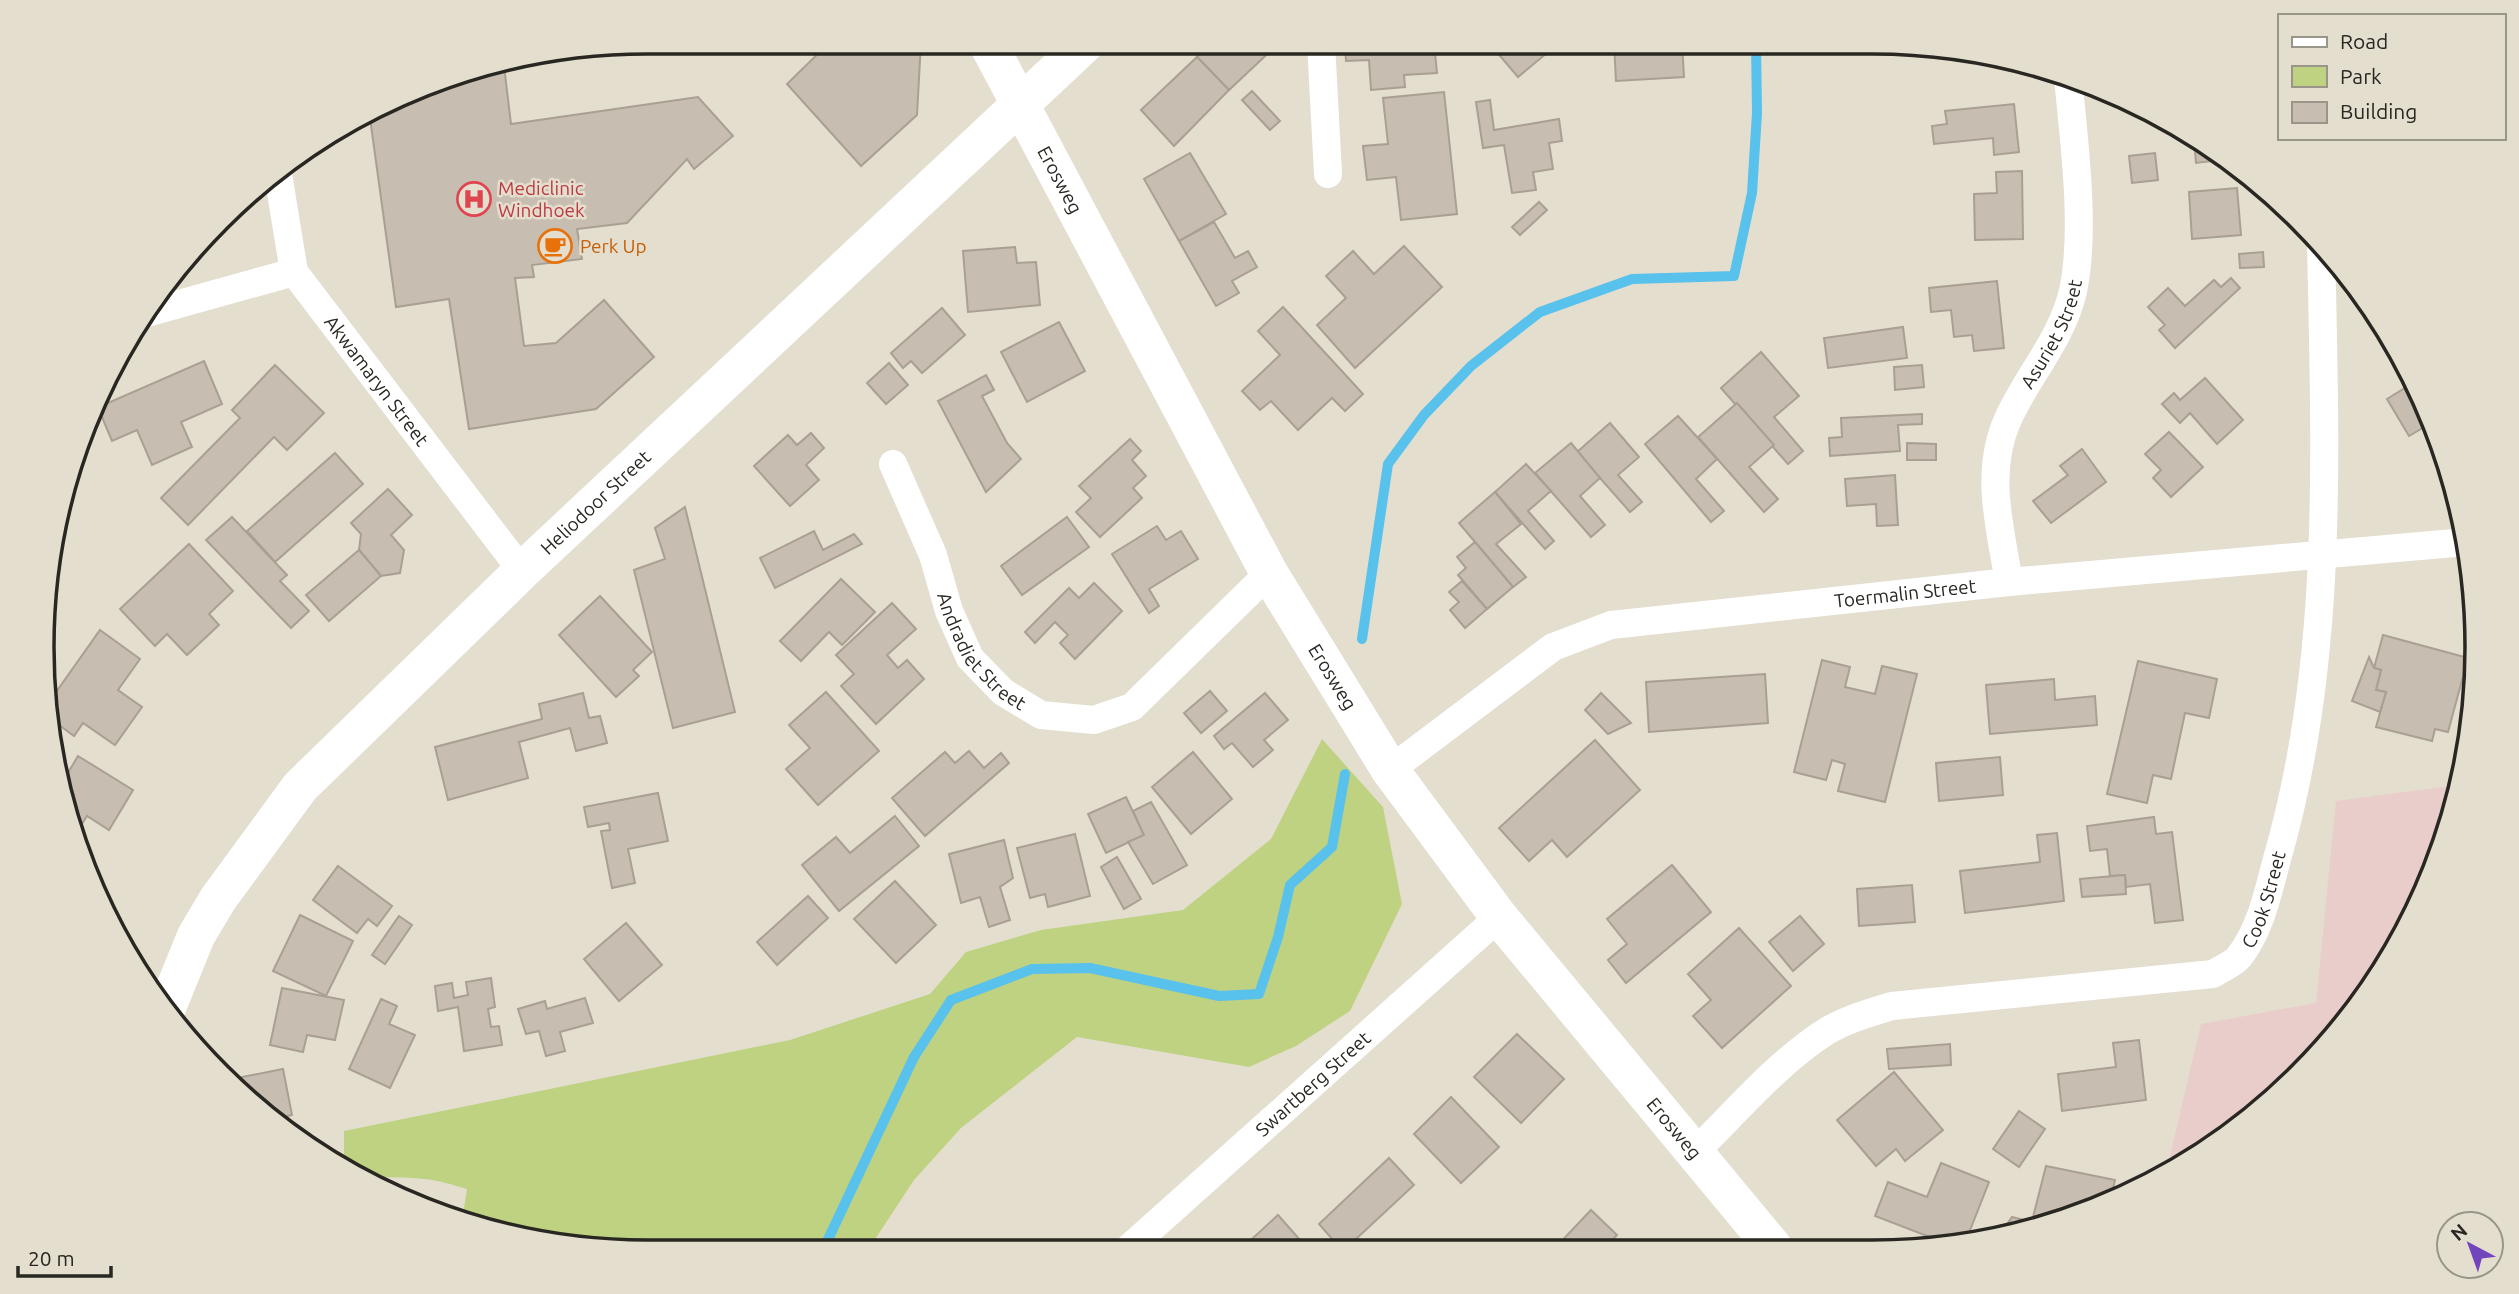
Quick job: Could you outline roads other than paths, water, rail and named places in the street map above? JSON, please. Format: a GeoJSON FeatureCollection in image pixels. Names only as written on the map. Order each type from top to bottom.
{"type":"FeatureCollection","features":[{"type":"Feature","properties":{"kind":"street","name":"Erosweg"},"geometry":{"type":"LineString","coordinates":[[993,54],[1269,573],[1390,770],[1499,917],[1767,1240]]}},
{"type":"Feature","properties":{"kind":"street","name":"Heliodoor Street"},"geometry":{"type":"LineString","coordinates":[[170,999],[196,936],[218,899],[300,787],[522,570],[1075,54]]}},
{"type":"Feature","properties":{"kind":"street"},"geometry":{"type":"LineString","coordinates":[[1322,54],[1328,174]]}},
{"type":"Feature","properties":{"kind":"street","name":"Asuriet Street"},"geometry":{"type":"LineString","coordinates":[[2009,582],[1993,482],[1999,445],[2008,419],[2061,327],[2073,289],[2077,164],[2069,88]]}},
{"type":"Feature","properties":{"kind":"street","name":"Akwamaryn Street"},"geometry":{"type":"LineString","coordinates":[[279,182],[294,272],[522,570]]}},
{"type":"Feature","properties":{"kind":"street","name":"Cook Street"},"geometry":{"type":"LineString","coordinates":[[1696,1151],[1799,1051],[1856,1017],[1892,1006],[2213,974],[2238,959],[2257,928],[2285,833],[2310,699],[2323,553],[2321,260]]}},
{"type":"Feature","properties":{"kind":"street"},"geometry":{"type":"LineString","coordinates":[[160,309],[294,272]]}},
{"type":"Feature","properties":{"kind":"street","name":"Andradiet Street"},"geometry":{"type":"LineString","coordinates":[[893,464],[933,555],[949,611],[970,658],[1003,692],[1041,715],[1094,720],[1132,707],[1269,573]]}},
{"type":"Feature","properties":{"kind":"street","name":"Toermalin Street"},"geometry":{"type":"LineString","coordinates":[[1390,770],[1553,647],[1611,625],[2009,582],[2455,543]]}},
{"type":"Feature","properties":{"kind":"street","name":"Swartberg Street"},"geometry":{"type":"LineString","coordinates":[[1139,1240],[1499,917]]}},
{"type":"Feature","properties":{"kind":"waterway"},"geometry":{"type":"LineString","coordinates":[[1362,639],[1388,464],[1424,415],[1471,366],[1540,312],[1632,279],[1734,276],[1752,193],[1757,113],[1756,54]]}},
{"type":"Feature","properties":{"kind":"waterway"},"geometry":{"type":"LineString","coordinates":[[828,1240],[914,1057],[951,1000],[1032,969],[1090,968],[1219,996],[1259,994],[1278,937],[1290,885],[1332,847],[1345,774]]}},
{"type":"Feature","properties":{"kind":"place","name":"Mediclinic Windhoek"},"geometry":{"type":"Point","coordinates":[474,199]}},
{"type":"Feature","properties":{"kind":"place","name":"Perk Up"},"geometry":{"type":"Point","coordinates":[555,246]}}]}
